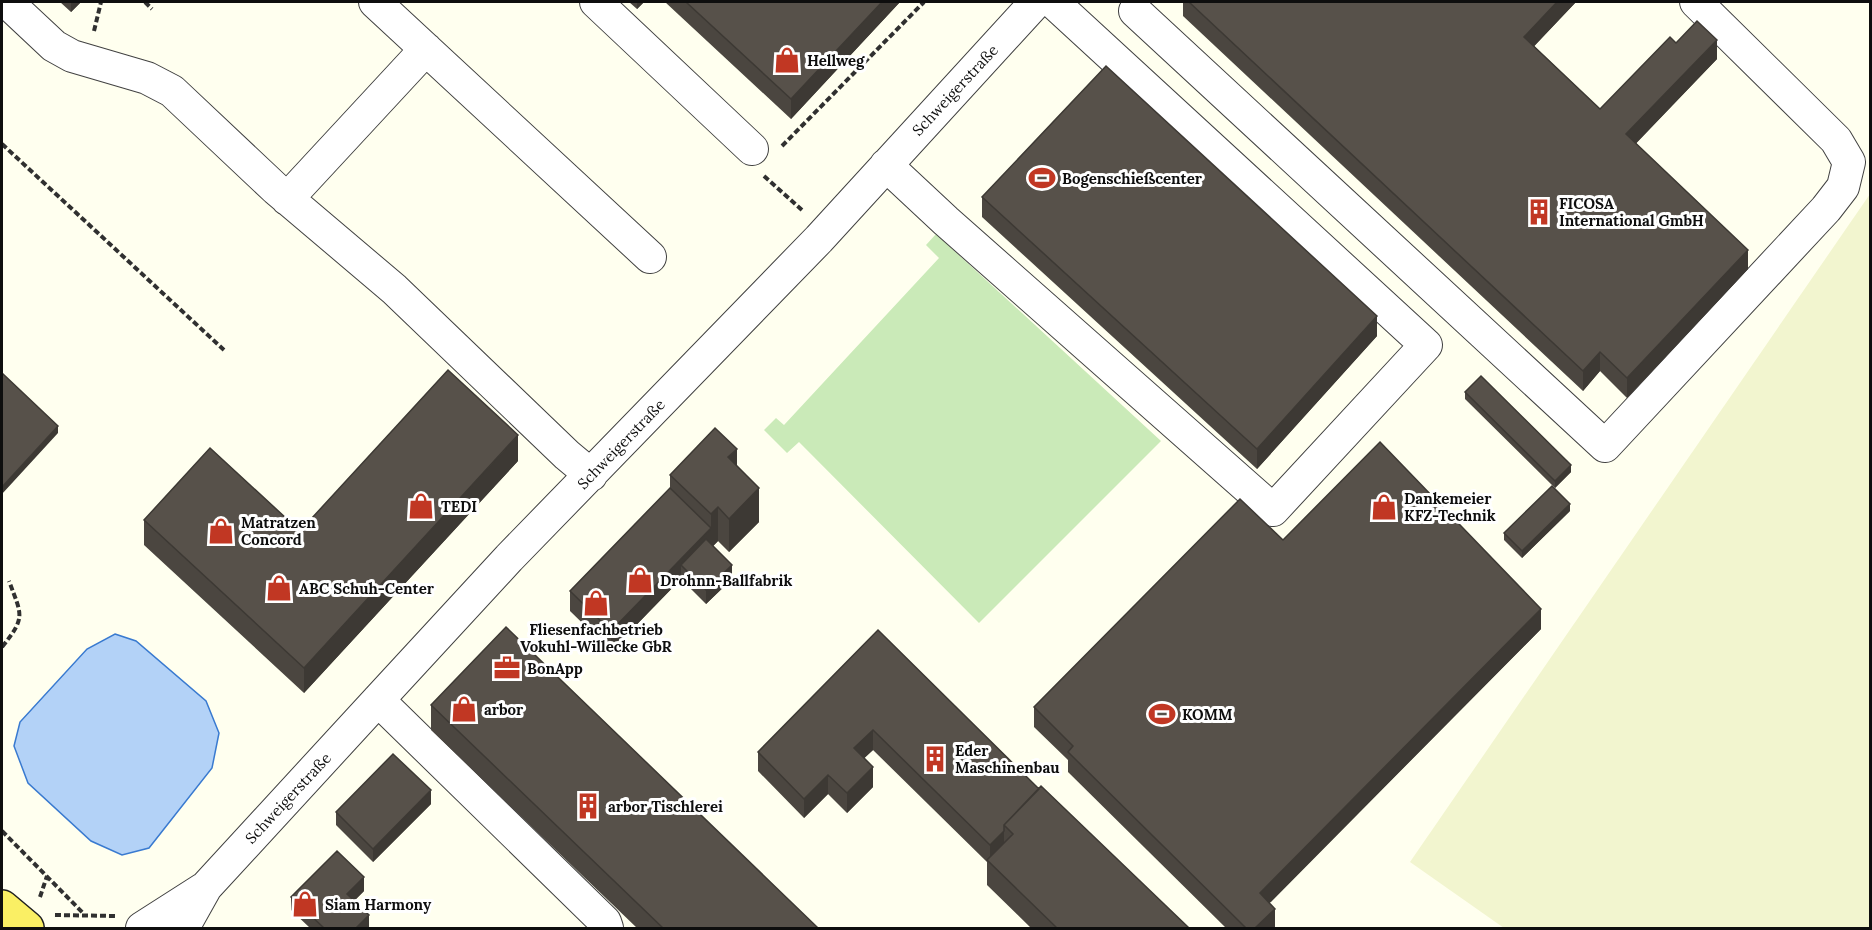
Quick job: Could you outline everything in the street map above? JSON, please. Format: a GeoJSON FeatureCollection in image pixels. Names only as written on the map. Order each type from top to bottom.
{"type":"FeatureCollection","features":[{"type":"Feature","properties":{"kind":"main road"},"geometry":{"type":"LineString","coordinates":[[2,907],[27,928]]}},
{"type":"Feature","properties":{"kind":"street"},"geometry":{"type":"LineString","coordinates":[[7,2],[54,46],[72,56],[147,78],[172,91],[287,199],[394,289],[567,456],[591,476]]}},
{"type":"Feature","properties":{"kind":"street"},"geometry":{"type":"LineString","coordinates":[[375,2],[650,257]]}},
{"type":"Feature","properties":{"kind":"street"},"geometry":{"type":"LineString","coordinates":[[596,2],[752,149]]}},
{"type":"Feature","properties":{"kind":"street","name":"Schweigerstraße"},"geometry":{"type":"LineString","coordinates":[[183,928],[206,887],[378,700],[509,558],[803,255],[1036,2]]}},
{"type":"Feature","properties":{"kind":"street"},"geometry":{"type":"LineString","coordinates":[[886,165],[946,221],[1274,510],[1426,345],[1053,2]]}},
{"type":"Feature","properties":{"kind":"street"},"geometry":{"type":"LineString","coordinates":[[1135,5],[1605,446],[1844,187],[1849,162],[1836,140],[1696,2]]}},
{"type":"Feature","properties":{"kind":"street"},"geometry":{"type":"LineString","coordinates":[[287,199],[426,49]]}},
{"type":"Feature","properties":{"kind":"street"},"geometry":{"type":"LineString","coordinates":[[378,700],[605,922],[607,928]]}},
{"type":"Feature","properties":{"kind":"street","name":"Schweigerstraße"},"geometry":{"type":"LineString","coordinates":[[142,928],[206,887]]}},
{"type":"Feature","properties":{"kind":"path"},"geometry":{"type":"LineString","coordinates":[[93,37],[101,2]]}},
{"type":"Feature","properties":{"kind":"path"},"geometry":{"type":"LineString","coordinates":[[144,2],[152,9]]}},
{"type":"Feature","properties":{"kind":"path"},"geometry":{"type":"LineString","coordinates":[[752,149],[784,146],[924,2]]}},
{"type":"Feature","properties":{"kind":"path"},"geometry":{"type":"LineString","coordinates":[[2,144],[224,350]]}},
{"type":"Feature","properties":{"kind":"path"},"geometry":{"type":"LineString","coordinates":[[773,184],[795,203]]}},
{"type":"Feature","properties":{"kind":"path"},"geometry":{"type":"LineString","coordinates":[[2,647],[18,627],[20,610],[9,581]]}},
{"type":"Feature","properties":{"kind":"path"},"geometry":{"type":"LineString","coordinates":[[2,831],[85,914]]}},
{"type":"Feature","properties":{"kind":"green space"},"geometry":{"type":"Polygon","coordinates":[[[1870,194],[1870,928],[1504,928],[1410,862],[1870,194]]]}},
{"type":"Feature","properties":{"kind":"green space"},"geometry":{"type":"Polygon","coordinates":[[[936,234],[1161,441],[979,623],[799,442],[787,453],[764,430],[776,418],[784,425],[939,258],[926,245],[936,234]]]}},
{"type":"Feature","properties":{"kind":"water"},"geometry":{"type":"Polygon","coordinates":[[[115,634],[136,641],[206,701],[219,733],[212,768],[149,848],[122,855],[91,841],[28,783],[14,746],[20,722],[87,649],[115,634]]]}},
{"type":"Feature","properties":{"kind":"building","name":"Hellweg"},"geometry":{"type":"Polygon","coordinates":[[[686,2],[882,2],[791,99],[686,2]]]}},
{"type":"Feature","properties":{"kind":"building","name":"FICOSA International GmbH"},"geometry":{"type":"Polygon","coordinates":[[[1189,2],[1557,2],[1524,37],[1600,109],[1670,37],[1676,43],[1697,21],[1717,40],[1626,134],[1748,250],[1627,378],[1600,352],[1583,371],[1189,2]]]}},
{"type":"Feature","properties":{"kind":"building"},"geometry":{"type":"Polygon","coordinates":[[[1106,66],[1377,316],[1257,449],[982,197],[1106,66]]]}},
{"type":"Feature","properties":{"kind":"building"},"geometry":{"type":"Polygon","coordinates":[[[448,370],[518,435],[304,668],[144,520],[210,448],[300,531],[448,370]]]}},
{"type":"Feature","properties":{"kind":"building"},"geometry":{"type":"Polygon","coordinates":[[[2,373],[58,426],[2,487],[2,373]]]}},
{"type":"Feature","properties":{"kind":"building"},"geometry":{"type":"Polygon","coordinates":[[[1481,376],[1571,465],[1555,481],[1465,392],[1481,376]]]}},
{"type":"Feature","properties":{"kind":"building"},"geometry":{"type":"Polygon","coordinates":[[[715,428],[737,449],[728,457],[759,488],[729,519],[718,507],[711,514],[670,475],[715,428]]]}},
{"type":"Feature","properties":{"kind":"building"},"geometry":{"type":"Polygon","coordinates":[[[1380,442],[1541,609],[1260,893],[1275,909],[1255,928],[1246,928],[1068,752],[1073,746],[1034,707],[1240,499],[1283,540],[1380,442]]]}},
{"type":"Feature","properties":{"kind":"building"},"geometry":{"type":"Polygon","coordinates":[[[1552,486],[1570,504],[1522,551],[1504,533],[1552,486]]]}},
{"type":"Feature","properties":{"kind":"building"},"geometry":{"type":"Polygon","coordinates":[[[670,488],[711,528],[611,631],[570,591],[670,488]]]}},
{"type":"Feature","properties":{"kind":"building"},"geometry":{"type":"Polygon","coordinates":[[[706,539],[732,565],[706,590],[681,565],[706,539]]]}},
{"type":"Feature","properties":{"kind":"building","name":"arbor Tischlerei"},"geometry":{"type":"Polygon","coordinates":[[[506,627],[818,928],[663,928],[431,705],[506,627]]]}},
{"type":"Feature","properties":{"kind":"building","name":"Eder Maschinenbau"},"geometry":{"type":"Polygon","coordinates":[[[878,630],[1039,789],[1004,825],[1004,831],[990,845],[873,730],[854,748],[873,767],[847,793],[828,775],[804,799],[758,752],[878,630]]]}},
{"type":"Feature","properties":{"kind":"building"},"geometry":{"type":"Polygon","coordinates":[[[393,754],[431,790],[373,849],[336,812],[393,754]]]}},
{"type":"Feature","properties":{"kind":"building"},"geometry":{"type":"Polygon","coordinates":[[[1041,786],[1189,928],[1057,928],[987,860],[1013,834],[1004,825],[1041,786]]]}},
{"type":"Feature","properties":{"kind":"building"},"geometry":{"type":"Polygon","coordinates":[[[337,851],[364,877],[347,894],[369,915],[356,928],[324,928],[291,897],[337,851]]]}},
{"type":"Feature","properties":{"kind":"place","name":"Hellweg"},"geometry":{"type":"Point","coordinates":[787,60]}},
{"type":"Feature","properties":{"kind":"place","name":"Bogenschießcenter"},"geometry":{"type":"Point","coordinates":[1042,178]}},
{"type":"Feature","properties":{"kind":"place","name":"FICOSA International GmbH"},"geometry":{"type":"Point","coordinates":[1539,212]}},
{"type":"Feature","properties":{"kind":"place","name":"TEDI"},"geometry":{"type":"Point","coordinates":[421,506]}},
{"type":"Feature","properties":{"kind":"place","name":"Dankemeier KFZ-Technik"},"geometry":{"type":"Point","coordinates":[1384,507]}},
{"type":"Feature","properties":{"kind":"place","name":"Matratzen Concord"},"geometry":{"type":"Point","coordinates":[221,531]}},
{"type":"Feature","properties":{"kind":"place","name":"Drohnn-Ballfabrik"},"geometry":{"type":"Point","coordinates":[640,580]}},
{"type":"Feature","properties":{"kind":"place","name":"ABC Schuh-Center"},"geometry":{"type":"Point","coordinates":[279,588]}},
{"type":"Feature","properties":{"kind":"place","name":"Fliesenfachbetrieb Vokuhl-Willecke GbR"},"geometry":{"type":"Point","coordinates":[596,603]}},
{"type":"Feature","properties":{"kind":"place","name":"BonApp"},"geometry":{"type":"Point","coordinates":[507,668]}},
{"type":"Feature","properties":{"kind":"place","name":"arbor"},"geometry":{"type":"Point","coordinates":[464,709]}},
{"type":"Feature","properties":{"kind":"place","name":"KOMM"},"geometry":{"type":"Point","coordinates":[1162,714]}},
{"type":"Feature","properties":{"kind":"place","name":"Eder Maschinenbau"},"geometry":{"type":"Point","coordinates":[935,759]}},
{"type":"Feature","properties":{"kind":"place","name":"arbor Tischlerei"},"geometry":{"type":"Point","coordinates":[588,806]}},
{"type":"Feature","properties":{"kind":"place","name":"Siam Harmony"},"geometry":{"type":"Point","coordinates":[305,904]}}]}
